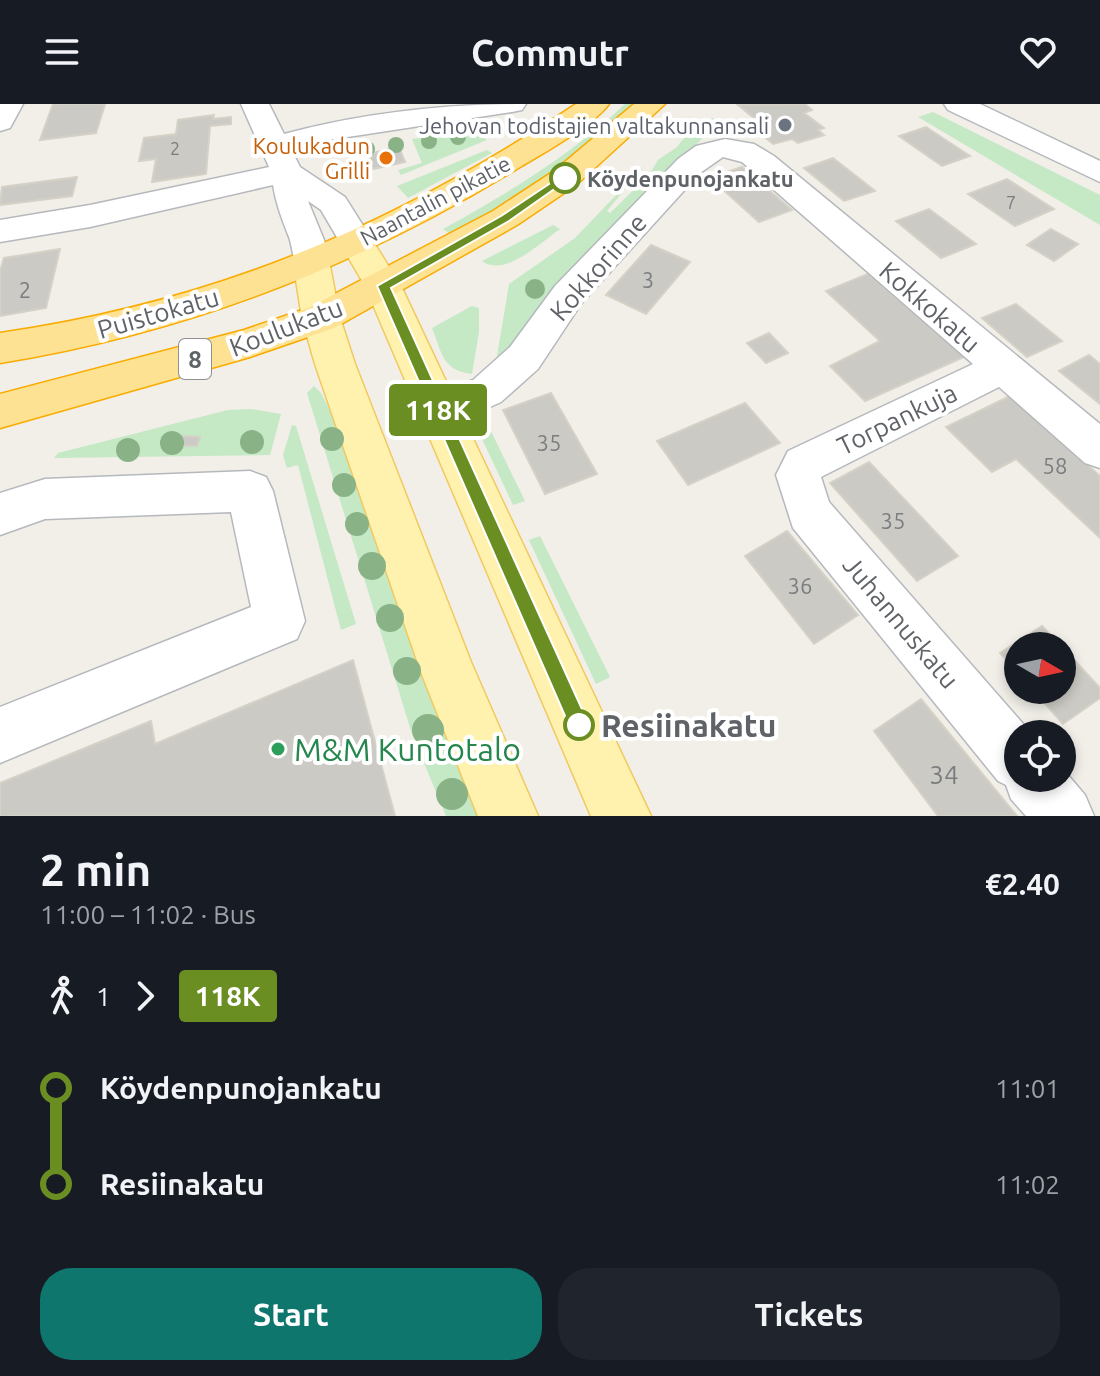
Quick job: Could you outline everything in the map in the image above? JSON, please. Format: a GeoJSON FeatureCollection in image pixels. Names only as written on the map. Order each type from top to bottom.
{"type":"FeatureCollection","features":[{"type":"Feature","properties":{"kind":"highway","name":"Naantalin pikatie"},"geometry":{"type":"LineString","coordinates":[[311,261],[357,243],[488,174],[595,104]]}},
{"type":"Feature","properties":{"kind":"highway","name":"Naantalin pikatie"},"geometry":{"type":"LineString","coordinates":[[383,286],[505,218],[565,178],[651,104]]}},
{"type":"Feature","properties":{"kind":"highway","name":"Puistokatu"},"geometry":{"type":"LineString","coordinates":[[0,348],[82,335],[204,303],[311,261]]}},
{"type":"Feature","properties":{"kind":"highway","name":"Koulukatu"},"geometry":{"type":"LineString","coordinates":[[0,411],[250,343],[321,318],[383,286]]}},
{"type":"Feature","properties":{"kind":"main road"},"geometry":{"type":"LineString","coordinates":[[357,243],[383,286],[621,816]]}},
{"type":"Feature","properties":{"kind":"main road"},"geometry":{"type":"LineString","coordinates":[[311,261],[321,318],[437,643],[508,816]]}},
{"type":"Feature","properties":{"kind":"street"},"geometry":{"type":"LineString","coordinates":[[0,122],[9,104]]}},
{"type":"Feature","properties":{"kind":"street"},"geometry":{"type":"LineString","coordinates":[[255,104],[281,159],[292,205],[307,240],[311,261]]}},
{"type":"Feature","properties":{"kind":"street"},"geometry":{"type":"LineString","coordinates":[[0,231],[90,216],[281,159],[326,132],[512,104]]}},
{"type":"Feature","properties":{"kind":"street"},"geometry":{"type":"LineString","coordinates":[[958,104],[1100,173]]}},
{"type":"Feature","properties":{"kind":"street","name":"Kokkorinne"},"geometry":{"type":"LineString","coordinates":[[439,413],[487,391],[524,358],[568,295],[698,157],[709,150],[733,146],[763,162]]}},
{"type":"Feature","properties":{"kind":"street"},"geometry":{"type":"LineString","coordinates":[[281,159],[334,204],[357,243]]}},
{"type":"Feature","properties":{"kind":"street","name":"Kokkokatu"},"geometry":{"type":"LineString","coordinates":[[763,162],[1100,450]]}},
{"type":"Feature","properties":{"kind":"street","name":"Torpankuja"},"geometry":{"type":"LineString","coordinates":[[798,475],[804,464],[1001,368]]}},
{"type":"Feature","properties":{"kind":"street","name":"Juhannuskatu"},"geometry":{"type":"LineString","coordinates":[[798,475],[809,513],[1004,744]]}},
{"type":"Feature","properties":{"kind":"street"},"geometry":{"type":"LineString","coordinates":[[0,514],[45,499],[250,491],[279,621],[0,735]]}},
{"type":"Feature","properties":{"kind":"street"},"geometry":{"type":"LineString","coordinates":[[1044,792],[1064,816]]}},
{"type":"Feature","properties":{"kind":"green space"},"geometry":{"type":"Polygon","coordinates":[[[625,104],[634,104],[592,142],[525,192],[453,236],[443,229],[538,172],[583,140],[625,104]]]}},
{"type":"Feature","properties":{"kind":"green space"},"geometry":{"type":"Polygon","coordinates":[[[933,112],[1100,195],[1100,225],[918,117],[933,112]]]}},
{"type":"Feature","properties":{"kind":"green space"},"geometry":{"type":"Polygon","coordinates":[[[698,120],[720,120],[572,274],[505,362],[497,356],[509,284],[575,238],[645,165],[607,211],[610,213],[649,175],[658,160],[677,147],[698,120]]]}},
{"type":"Feature","properties":{"kind":"green space"},"geometry":{"type":"Polygon","coordinates":[[[476,132],[487,140],[401,175],[398,170],[422,163],[412,139],[476,132]]]}},
{"type":"Feature","properties":{"kind":"green space"},"geometry":{"type":"Polygon","coordinates":[[[487,150],[492,153],[408,198],[397,186],[487,150]]]}},
{"type":"Feature","properties":{"kind":"green space"},"geometry":{"type":"Polygon","coordinates":[[[553,225],[560,229],[512,262],[491,265],[482,261],[553,225]]]}},
{"type":"Feature","properties":{"kind":"green space"},"geometry":{"type":"Polygon","coordinates":[[[472,306],[479,308],[479,332],[472,374],[454,369],[444,359],[432,328],[472,306]]]}},
{"type":"Feature","properties":{"kind":"green space"},"geometry":{"type":"Polygon","coordinates":[[[314,386],[333,417],[421,671],[477,816],[446,816],[412,734],[307,393],[314,386]]]}},
{"type":"Feature","properties":{"kind":"green space"},"geometry":{"type":"Polygon","coordinates":[[[251,409],[281,414],[270,455],[54,458],[58,453],[228,410],[251,409]]]}},
{"type":"Feature","properties":{"kind":"green space"},"geometry":{"type":"Polygon","coordinates":[[[483,415],[525,501],[513,505],[475,424],[483,415]]]}},
{"type":"Feature","properties":{"kind":"green space"},"geometry":{"type":"Polygon","coordinates":[[[292,425],[296,426],[356,624],[341,630],[298,465],[287,468],[283,455],[292,425]]]}},
{"type":"Feature","properties":{"kind":"green space"},"geometry":{"type":"Polygon","coordinates":[[[540,536],[610,677],[596,684],[529,540],[540,536]]]}},
{"type":"Feature","properties":{"kind":"building"},"geometry":{"type":"Polygon","coordinates":[[[53,104],[105,104],[96,133],[40,140],[53,104]]]}},
{"type":"Feature","properties":{"kind":"building","name":"Jehovan todistajien valtakunnansali"},"geometry":{"type":"Polygon","coordinates":[[[805,104],[812,110],[804,113],[824,128],[818,130],[824,135],[798,143],[792,139],[773,144],[746,121],[755,119],[738,105],[805,104]]]}},
{"type":"Feature","properties":{"kind":"building"},"geometry":{"type":"Polygon","coordinates":[[[214,115],[213,119],[231,117],[231,124],[210,126],[206,174],[152,182],[156,159],[139,161],[144,138],[176,134],[178,120],[214,115]]]}},
{"type":"Feature","properties":{"kind":"building"},"geometry":{"type":"Polygon","coordinates":[[[926,127],[970,156],[942,166],[899,136],[926,127]]]}},
{"type":"Feature","properties":{"kind":"building","name":"Koulukadun Grilli"},"geometry":{"type":"Polygon","coordinates":[[[399,147],[405,162],[373,169],[368,154],[399,147]]]}},
{"type":"Feature","properties":{"kind":"building"},"geometry":{"type":"Polygon","coordinates":[[[833,158],[875,191],[844,201],[804,168],[833,158]]]}},
{"type":"Feature","properties":{"kind":"building"},"geometry":{"type":"Polygon","coordinates":[[[742,167],[792,210],[759,222],[710,178],[742,167]]]}},
{"type":"Feature","properties":{"kind":"building"},"geometry":{"type":"Polygon","coordinates":[[[77,177],[72,196],[0,205],[2,187],[77,177]]]}},
{"type":"Feature","properties":{"kind":"building"},"geometry":{"type":"Polygon","coordinates":[[[1007,179],[1054,209],[1015,226],[968,194],[1007,179]]]}},
{"type":"Feature","properties":{"kind":"building"},"geometry":{"type":"Polygon","coordinates":[[[929,209],[976,244],[941,258],[896,221],[929,209]]]}},
{"type":"Feature","properties":{"kind":"building"},"geometry":{"type":"Polygon","coordinates":[[[1051,229],[1078,244],[1054,261],[1027,245],[1051,229]]]}},
{"type":"Feature","properties":{"kind":"building"},"geometry":{"type":"Polygon","coordinates":[[[651,245],[690,262],[646,314],[606,295],[651,245]]]}},
{"type":"Feature","properties":{"kind":"building"},"geometry":{"type":"Polygon","coordinates":[[[60,249],[46,308],[0,316],[0,271],[4,258],[60,249]]]}},
{"type":"Feature","properties":{"kind":"building"},"geometry":{"type":"Polygon","coordinates":[[[868,274],[964,357],[865,401],[830,366],[880,341],[826,291],[868,274]]]}},
{"type":"Feature","properties":{"kind":"building"},"geometry":{"type":"Polygon","coordinates":[[[1016,304],[1062,341],[1027,357],[982,318],[1016,304]]]}},
{"type":"Feature","properties":{"kind":"building"},"geometry":{"type":"Polygon","coordinates":[[[769,333],[788,353],[766,363],[747,343],[769,333]]]}},
{"type":"Feature","properties":{"kind":"building"},"geometry":{"type":"Polygon","coordinates":[[[1089,355],[1100,364],[1100,404],[1059,371],[1089,355]]]}},
{"type":"Feature","properties":{"kind":"building"},"geometry":{"type":"Polygon","coordinates":[[[551,393],[597,474],[545,494],[503,410],[551,393]]]}},
{"type":"Feature","properties":{"kind":"building"},"geometry":{"type":"Polygon","coordinates":[[[1010,396],[1100,476],[1100,538],[1016,459],[992,472],[946,427],[1010,396]]]}},
{"type":"Feature","properties":{"kind":"building"},"geometry":{"type":"Polygon","coordinates":[[[745,403],[780,443],[688,485],[657,441],[745,403]]]}},
{"type":"Feature","properties":{"kind":"building"},"geometry":{"type":"Polygon","coordinates":[[[182,436],[200,437],[197,446],[178,446],[182,436]]]}},
{"type":"Feature","properties":{"kind":"building"},"geometry":{"type":"Polygon","coordinates":[[[869,462],[958,556],[917,581],[830,483],[869,462]]]}},
{"type":"Feature","properties":{"kind":"building"},"geometry":{"type":"Polygon","coordinates":[[[787,531],[858,615],[814,644],[745,556],[787,531]]]}},
{"type":"Feature","properties":{"kind":"building"},"geometry":{"type":"Polygon","coordinates":[[[1042,626],[1048,632],[1033,632],[1042,626]]]}},
{"type":"Feature","properties":{"kind":"building"},"geometry":{"type":"Polygon","coordinates":[[[353,660],[395,816],[0,816],[0,783],[151,721],[155,744],[353,660]]]}},
{"type":"Feature","properties":{"kind":"building"},"geometry":{"type":"Polygon","coordinates":[[[1076,662],[1100,688],[1100,698],[1069,720],[1059,720],[1045,704],[1076,704],[1076,662]]]}},
{"type":"Feature","properties":{"kind":"building"},"geometry":{"type":"Polygon","coordinates":[[[921,699],[1017,816],[938,816],[874,731],[921,699]]]}},
{"type":"Feature","properties":{"kind":"bus line","name":"118K"},"geometry":{"type":"LineString","coordinates":[[565,178],[505,218],[383,286],[579,725]]}},
{"type":"Feature","properties":{"kind":"place","name":"Jehovan todistajien valtakunnansali"},"geometry":{"type":"Point","coordinates":[785,125]}},
{"type":"Feature","properties":{"kind":"place","name":"Koulukadun Grilli"},"geometry":{"type":"Point","coordinates":[386,158]}},
{"type":"Feature","properties":{"kind":"place","name":"Köydenpunojankatu"},"geometry":{"type":"Point","coordinates":[565,178]}},
{"type":"Feature","properties":{"kind":"place","name":"Resiinakatu"},"geometry":{"type":"Point","coordinates":[579,725]}},
{"type":"Feature","properties":{"kind":"place","name":"M&M Kuntotalo"},"geometry":{"type":"Point","coordinates":[278,749]}}]}
